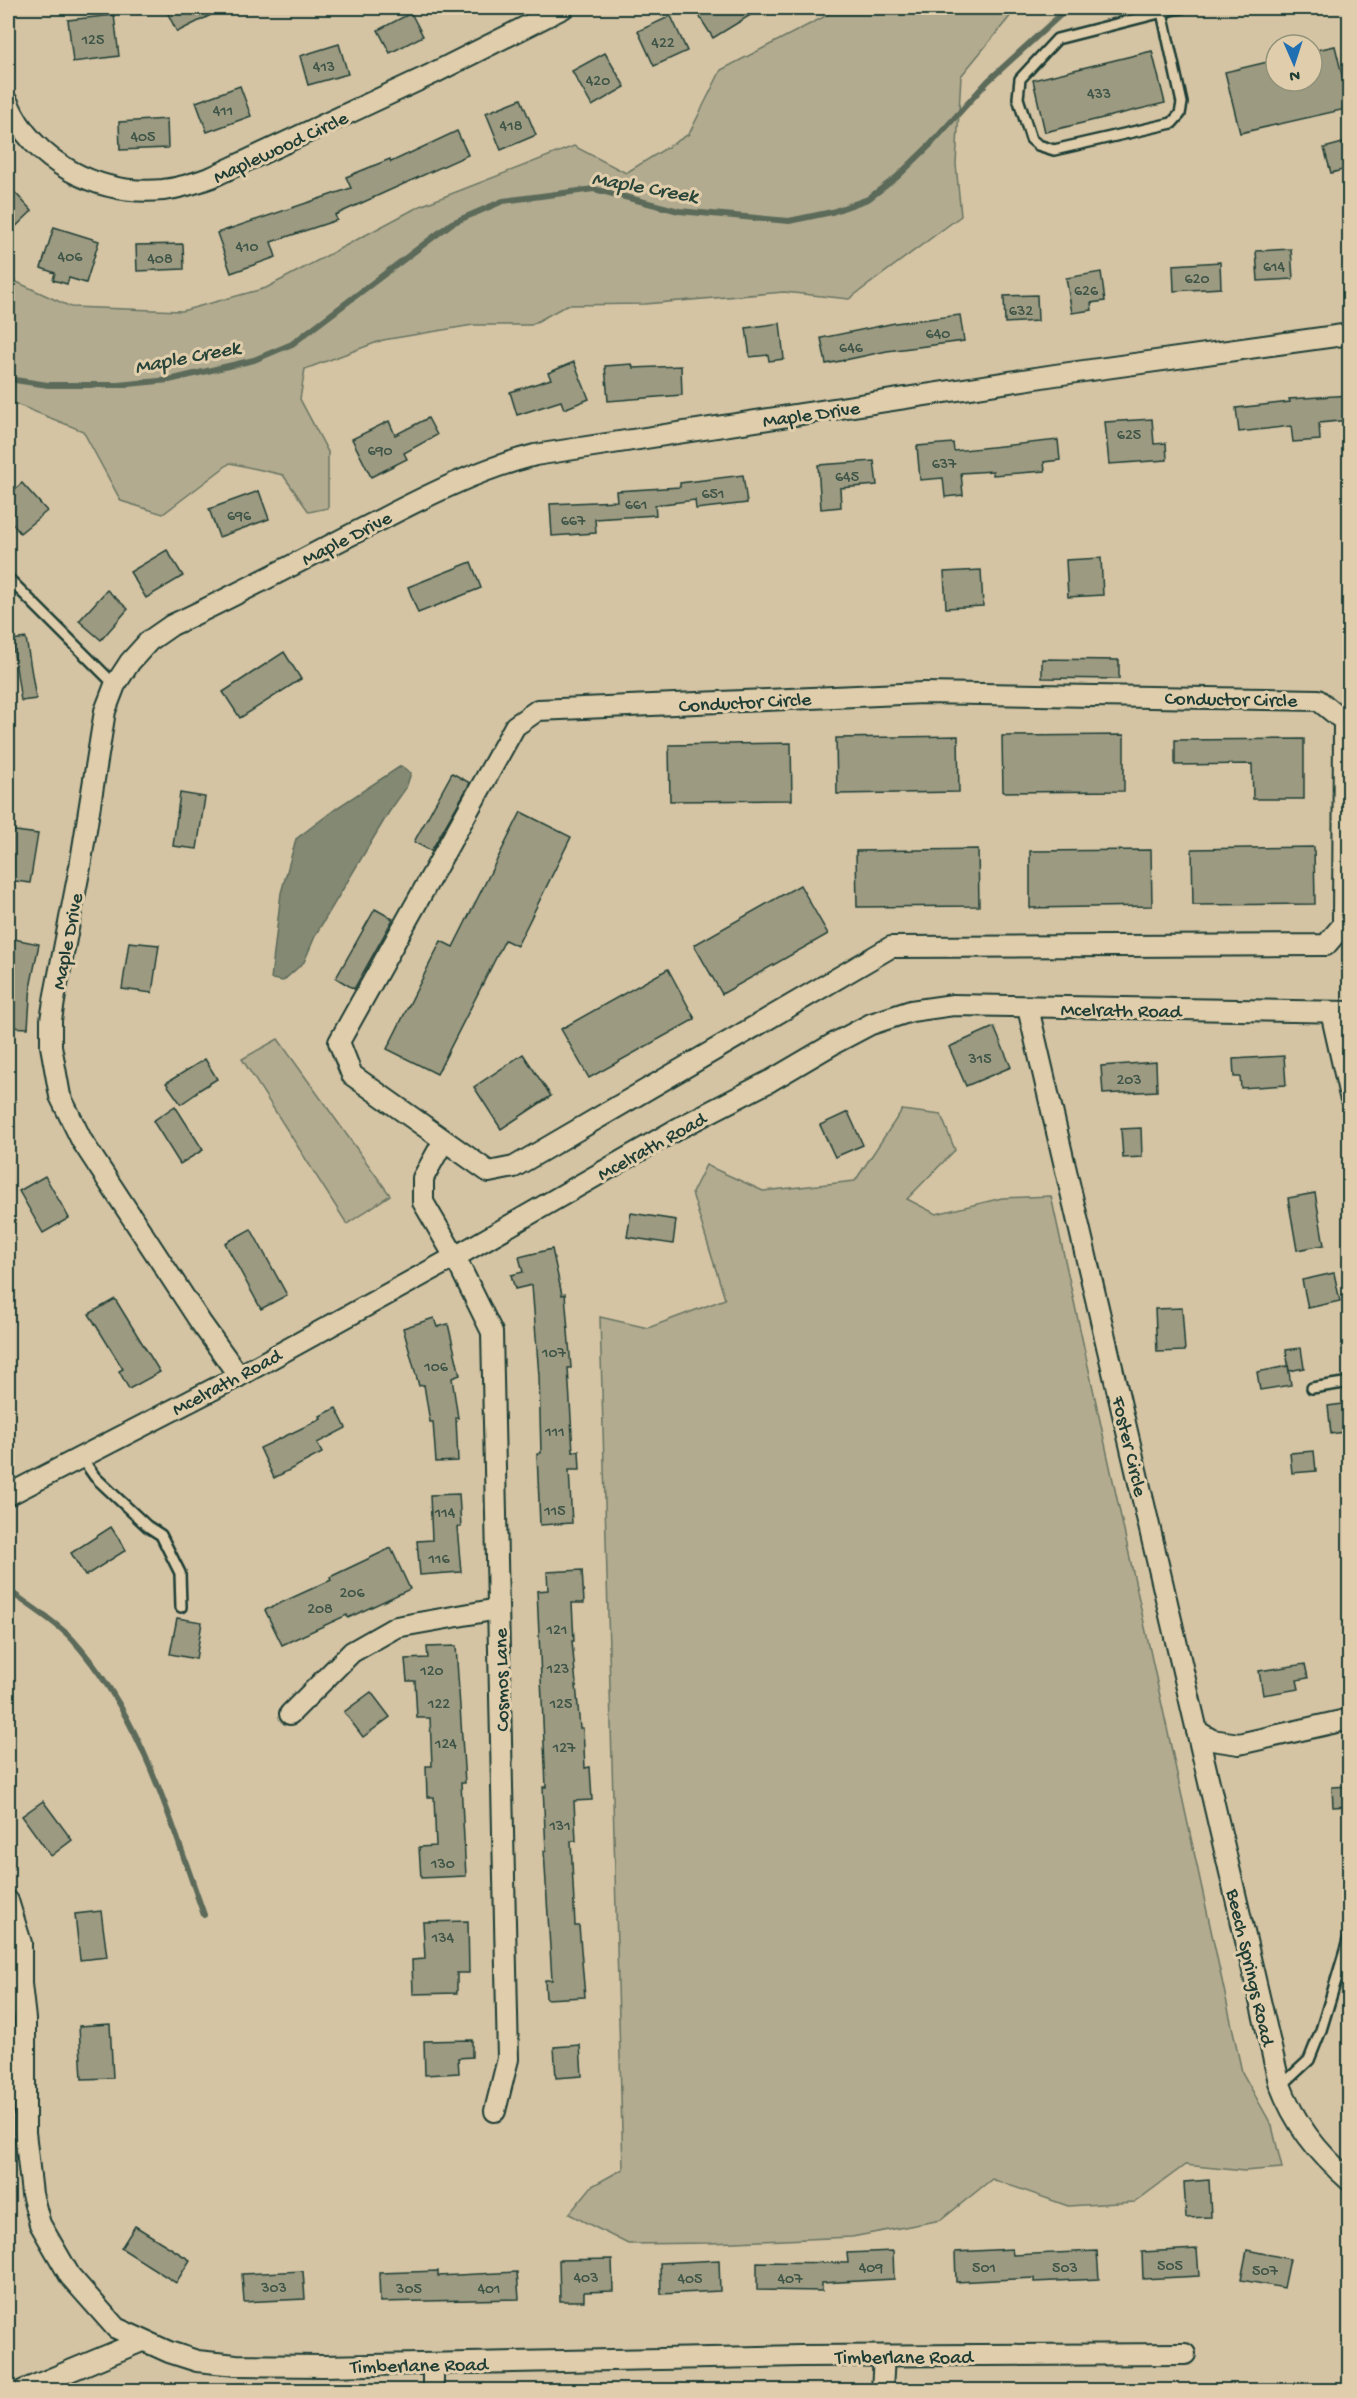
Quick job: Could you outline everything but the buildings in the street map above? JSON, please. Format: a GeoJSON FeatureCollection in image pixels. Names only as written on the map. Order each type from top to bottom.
{"type":"FeatureCollection","features":[{"type":"Feature","properties":{"kind":"street","name":"Maplewood Circle"},"geometry":{"type":"LineString","coordinates":[[8,103],[26,136],[44,154],[64,168],[87,179],[112,187],[137,190],[163,190],[188,186],[212,177],[432,74],[563,8]]}},
{"type":"Feature","properties":{"kind":"street","name":"Maple Drive"},"geometry":{"type":"LineString","coordinates":[[239,1376],[201,1323],[82,1141],[60,1096],[54,1071],[51,1020],[80,867],[105,711],[115,685],[130,662],[149,642],[172,625],[402,508],[503,463],[535,455],[678,432],[1350,334]]}},
{"type":"Feature","properties":{"kind":"street","name":"Conductor Circle"},"geometry":{"type":"LineString","coordinates":[[923,693],[1318,700],[1344,721],[1348,775],[1343,925],[1326,945],[891,947],[514,1167],[489,1172],[443,1142],[352,1075],[339,1042],[515,726],[538,710],[923,693]]}},
{"type":"Feature","properties":{"kind":"street","name":"Mcelrath Road"},"geometry":{"type":"LineString","coordinates":[[8,1495],[239,1376],[454,1257],[679,1128],[770,1081],[871,1024],[911,1011],[953,1005],[1340,1012]]}},
{"type":"Feature","properties":{"kind":"street","name":"Foster Circle"},"geometry":{"type":"LineString","coordinates":[[1028,1008],[1197,1731]]}},
{"type":"Feature","properties":{"kind":"street"},"geometry":{"type":"LineString","coordinates":[[1340,1012],[1350,1096]]}},
{"type":"Feature","properties":{"kind":"street"},"geometry":{"type":"LineString","coordinates":[[443,1142],[423,1178],[423,1202],[454,1257]]}},
{"type":"Feature","properties":{"kind":"street","name":"Cosmos Lane"},"geometry":{"type":"LineString","coordinates":[[454,1257],[492,1332],[508,2059],[495,2111]]}},
{"type":"Feature","properties":{"kind":"street"},"geometry":{"type":"LineString","coordinates":[[290,1714],[352,1652],[396,1627],[498,1609]]}},
{"type":"Feature","properties":{"kind":"street"},"geometry":{"type":"LineString","coordinates":[[1197,1731],[1212,1740],[1239,1744],[1350,1719]]}},
{"type":"Feature","properties":{"kind":"street","name":"Beech Springs Road"},"geometry":{"type":"LineString","coordinates":[[1197,1731],[1280,2086],[1303,2132],[1323,2157],[1350,2181]]}},
{"type":"Feature","properties":{"kind":"street","name":"Timberlane Road"},"geometry":{"type":"LineString","coordinates":[[8,1901],[21,1943],[25,2030],[25,2132],[32,2194],[40,2224],[70,2276],[116,2328],[169,2352],[197,2361],[236,2365],[1185,2354]]}},
{"type":"Feature","properties":{"kind":"street"},"geometry":{"type":"LineString","coordinates":[[24,2391],[142,2341]]}},
{"type":"Feature","properties":{"kind":"street"},"geometry":{"type":"LineString","coordinates":[[882,2391],[884,2356]]}},
{"type":"Feature","properties":{"kind":"street"},"geometry":{"type":"LineString","coordinates":[[433,2364],[434,2391]]}},
{"type":"Feature","properties":{"kind":"lane"},"geometry":{"type":"LineString","coordinates":[[1162,12],[1182,103],[1180,114],[1172,123],[1053,150],[1038,146],[1031,140],[1018,98],[1020,79],[1057,39],[1162,12],[1182,8]]}},
{"type":"Feature","properties":{"kind":"lane"},"geometry":{"type":"LineString","coordinates":[[8,578],[115,685]]}},
{"type":"Feature","properties":{"kind":"lane"},"geometry":{"type":"LineString","coordinates":[[1312,1388],[1350,1382]]}},
{"type":"Feature","properties":{"kind":"lane"},"geometry":{"type":"LineString","coordinates":[[81,1457],[95,1477],[147,1526],[161,1535],[180,1573],[181,1607]]}},
{"type":"Feature","properties":{"kind":"lane"},"geometry":{"type":"LineString","coordinates":[[1280,2086],[1310,2060],[1350,1934]]}},
{"type":"Feature","properties":{"kind":"shaded area"},"geometry":{"type":"Polygon","coordinates":[[[841,8],[1017,8],[961,76],[956,164],[961,216],[849,299],[784,292],[645,304],[567,305],[531,325],[473,325],[383,340],[305,369],[300,399],[328,452],[328,508],[309,512],[283,475],[230,463],[163,514],[121,501],[83,431],[8,401],[8,278],[71,307],[182,311],[266,288],[420,206],[574,146],[626,173],[689,134],[721,70],[841,8]]]}},
{"type":"Feature","properties":{"kind":"shaded area"},"geometry":{"type":"Polygon","coordinates":[[[401,766],[411,773],[406,788],[389,812],[316,934],[304,962],[283,981],[271,979],[281,893],[296,839],[338,807],[401,766]]]}},
{"type":"Feature","properties":{"kind":"shaded area"},"geometry":{"type":"Polygon","coordinates":[[[278,1039],[390,1195],[347,1224],[242,1059],[278,1039]]]}},
{"type":"Feature","properties":{"kind":"shaded area"},"geometry":{"type":"Polygon","coordinates":[[[902,1110],[941,1115],[955,1150],[907,1199],[936,1214],[1002,1198],[1051,1196],[1242,2072],[1272,2126],[1282,2168],[1244,2171],[1185,2165],[1135,2202],[1068,2206],[992,2179],[941,2220],[852,2237],[628,2244],[569,2214],[592,2186],[623,2169],[600,1317],[648,1328],[725,1299],[692,1193],[706,1165],[763,1191],[855,1181],[902,1110]]]}},
{"type":"Feature","properties":{"kind":"waterway","name":"Maple Creek"},"geometry":{"type":"LineString","coordinates":[[8,379],[48,385],[118,385],[169,380],[254,360],[292,344],[452,223],[503,201],[594,189],[679,211],[789,221],[832,212],[868,199],[897,177],[930,145],[988,81],[1068,8]]}},
{"type":"Feature","properties":{"kind":"waterway"},"geometry":{"type":"LineString","coordinates":[[8,1590],[51,1620],[73,1640],[97,1670],[118,1702],[152,1771],[204,1915]]}}]}
